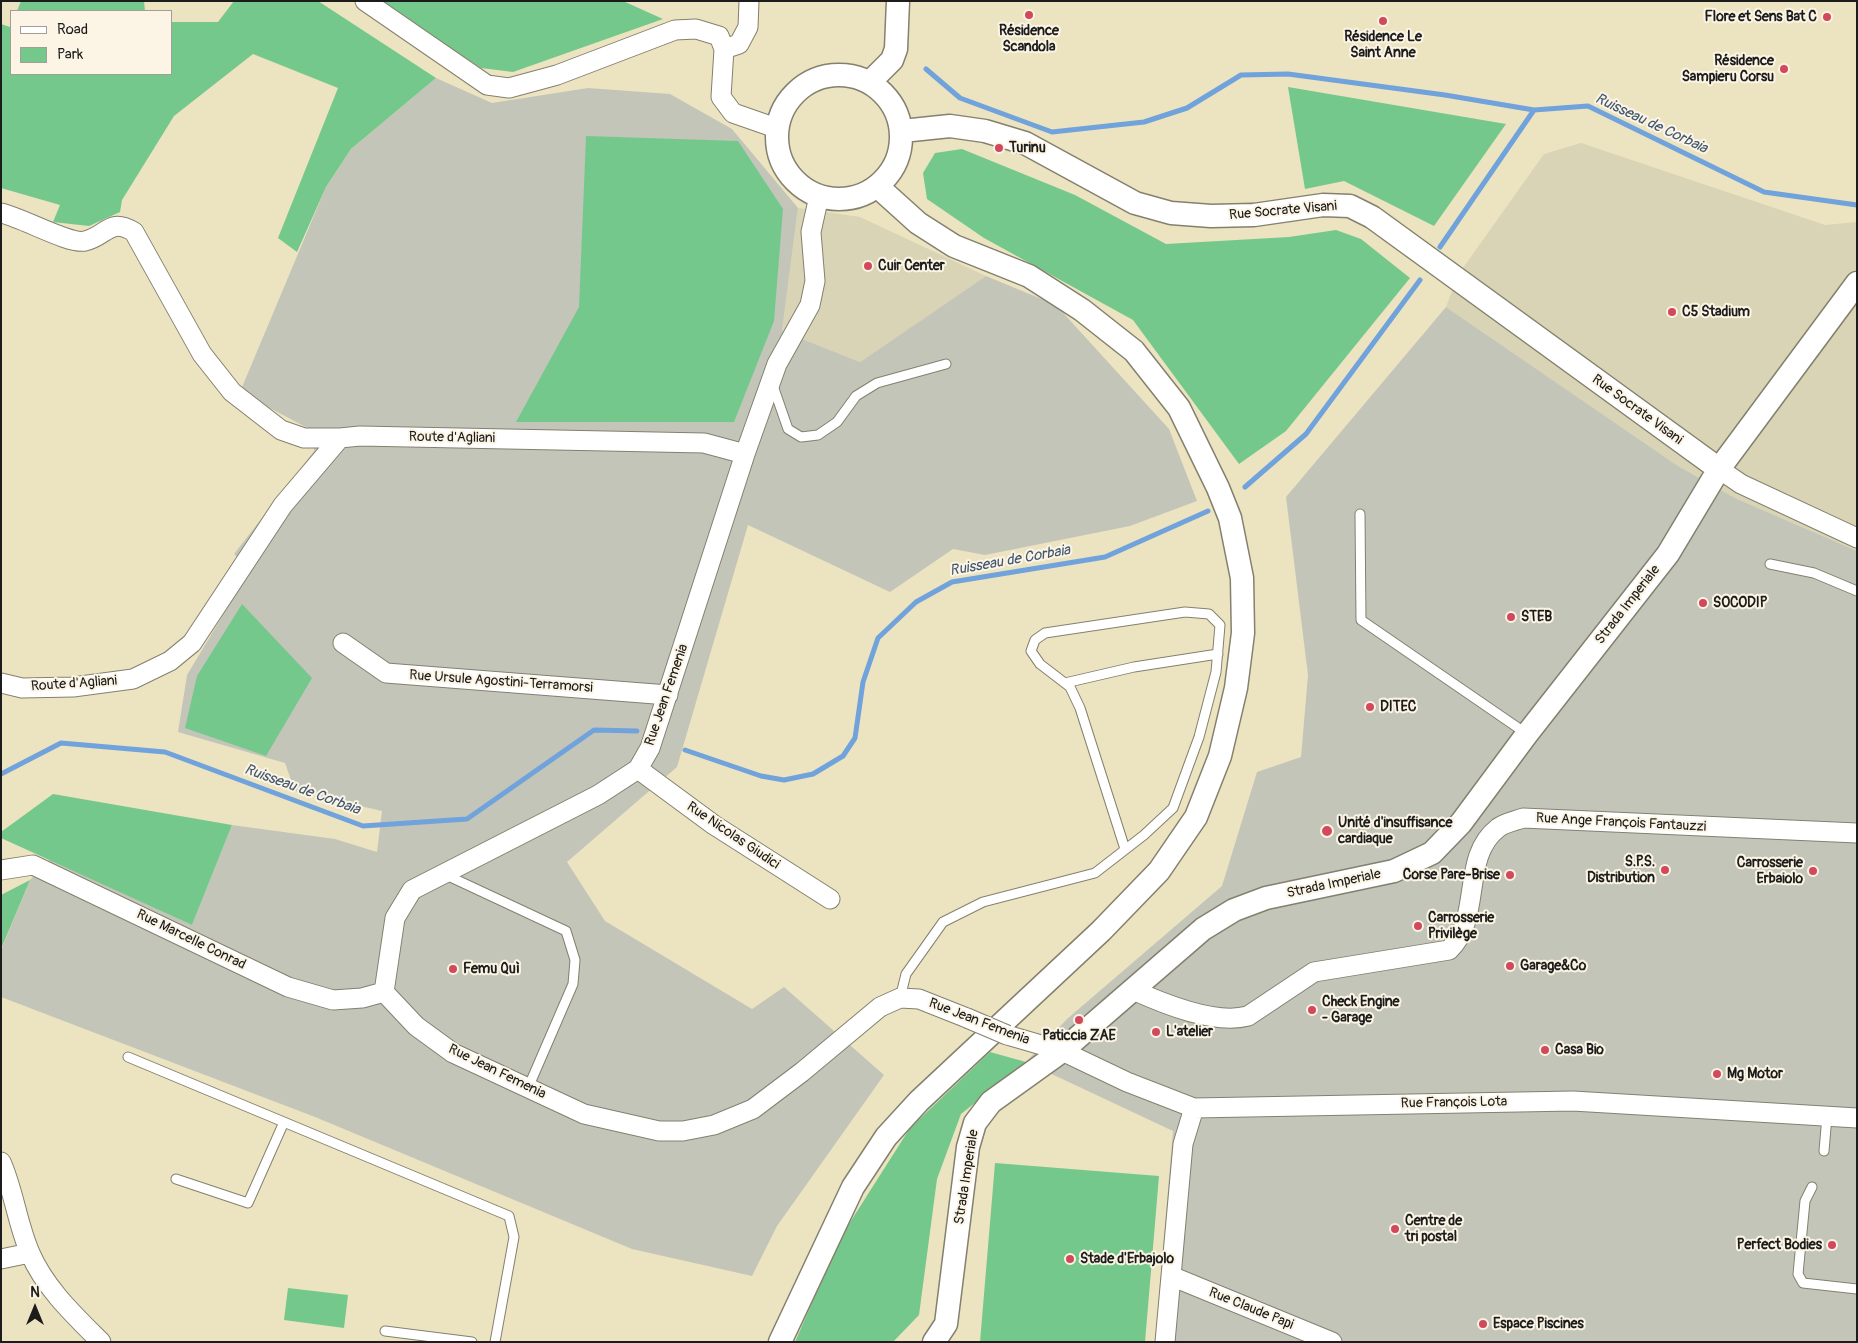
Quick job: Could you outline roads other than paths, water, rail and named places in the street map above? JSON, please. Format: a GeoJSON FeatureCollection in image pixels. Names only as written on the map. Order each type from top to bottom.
{"type":"FeatureCollection","features":[{"type":"Feature","properties":{"kind":"street"},"geometry":{"type":"LineString","coordinates":[[365,1],[487,85],[509,88],[557,75],[675,30],[696,29],[719,36],[724,49],[720,97],[733,113],[776,128]]}},
{"type":"Feature","properties":{"kind":"street"},"geometry":{"type":"LineString","coordinates":[[724,49],[739,44],[748,27],[749,1]]}},
{"type":"Feature","properties":{"kind":"street"},"geometry":{"type":"LineString","coordinates":[[870,82],[892,60],[896,49],[898,1]]}},
{"type":"Feature","properties":{"kind":"street"},"geometry":{"type":"LineString","coordinates":[[837,74],[851,75],[870,82],[886,95],[897,112],[902,131],[900,152],[892,171],[877,186],[852,197],[839,199],[819,196],[800,186],[785,170],[777,150],[776,128],[786,103],[794,92],[811,80],[837,74]]}},
{"type":"Feature","properties":{"kind":"street","name":"Rue Socrate Visani"},"geometry":{"type":"LineString","coordinates":[[902,131],[950,126],[985,131],[1024,143],[1134,202],[1172,212],[1211,216],[1246,216],[1323,205],[1350,206],[1372,217],[1719,469]]}},
{"type":"Feature","properties":{"kind":"street"},"geometry":{"type":"LineString","coordinates":[[780,1342],[853,1187],[886,1138],[926,1094],[1101,931],[1159,871],[1196,817],[1220,756],[1236,688],[1243,633],[1242,578],[1230,518],[1218,488],[1179,408],[1134,351],[1082,310],[1029,276],[954,246],[918,223],[877,186]]}},
{"type":"Feature","properties":{"kind":"street"},"geometry":{"type":"LineString","coordinates":[[745,454],[777,364],[810,305],[815,281],[811,232],[819,196]]}},
{"type":"Feature","properties":{"kind":"street"},"geometry":{"type":"LineString","coordinates":[[1,213],[70,240],[85,241],[112,227],[123,225],[134,232],[202,354],[232,392],[281,430],[304,438],[340,438]]}},
{"type":"Feature","properties":{"kind":"street","name":"Strada Imperiale"},"geometry":{"type":"LineString","coordinates":[[934,1342],[946,1324],[968,1147],[975,1123],[991,1102],[1062,1051],[1203,929],[1234,910],[1266,898],[1394,871],[1432,853],[1461,823],[1527,734],[1668,554],[1719,469],[1857,283]]}},
{"type":"Feature","properties":{"kind":"street","name":"Route d'Agliani"},"geometry":{"type":"LineString","coordinates":[[1,683],[22,688],[82,686],[133,679],[170,661],[192,643],[283,505],[340,438],[704,443],[745,454]]}},
{"type":"Feature","properties":{"kind":"street","name":"Rue Jean Femenia"},"geometry":{"type":"LineString","coordinates":[[745,454],[650,748],[638,769],[598,795],[441,873],[412,890],[395,918],[384,992],[416,1026],[453,1053],[584,1114],[638,1128],[683,1131],[714,1125],[753,1109],[802,1072],[880,1007],[900,998],[920,999],[1007,1035],[1062,1051]]}},
{"type":"Feature","properties":{"kind":"street"},"geometry":{"type":"LineString","coordinates":[[1719,469],[1741,484],[1857,538]]}},
{"type":"Feature","properties":{"kind":"street","name":"Rue Ursule Agostini-Terramorsi"},"geometry":{"type":"LineString","coordinates":[[343,643],[386,673],[668,695]]}},
{"type":"Feature","properties":{"kind":"street","name":"Rue Nicolas Giudici"},"geometry":{"type":"LineString","coordinates":[[638,769],[714,825],[830,898]]}},
{"type":"Feature","properties":{"kind":"street","name":"Rue Ange François Fantauzzi"},"geometry":{"type":"LineString","coordinates":[[1133,990],[1187,1011],[1235,1020],[1248,1016],[1314,972],[1449,950],[1459,940],[1468,913],[1480,848],[1498,828],[1523,818],[1857,833]]}},
{"type":"Feature","properties":{"kind":"street","name":"Rue Marcelle Conrad"},"geometry":{"type":"LineString","coordinates":[[1,870],[33,865],[288,987],[333,1000],[362,998],[384,992]]}},
{"type":"Feature","properties":{"kind":"street","name":"Rue François Lota"},"geometry":{"type":"LineString","coordinates":[[1062,1051],[1126,1082],[1194,1108],[1573,1101],[1857,1118]]}},
{"type":"Feature","properties":{"kind":"street"},"geometry":{"type":"LineString","coordinates":[[1164,1342],[1183,1144],[1194,1108]]}},
{"type":"Feature","properties":{"kind":"street"},"geometry":{"type":"LineString","coordinates":[[1,1162],[9,1180],[17,1216],[30,1253],[42,1277],[68,1308],[101,1342]]}},
{"type":"Feature","properties":{"kind":"street"},"geometry":{"type":"LineString","coordinates":[[1,1259],[30,1253]]}},
{"type":"Feature","properties":{"kind":"street","name":"Rue Claude Papi"},"geometry":{"type":"LineString","coordinates":[[1171,1276],[1332,1342]]}},
{"type":"Feature","properties":{"kind":"lane"},"geometry":{"type":"LineString","coordinates":[[771,380],[788,428],[801,437],[818,435],[836,422],[856,396],[877,384],[946,364]]}},
{"type":"Feature","properties":{"kind":"lane"},"geometry":{"type":"LineString","coordinates":[[1360,514],[1361,620],[1527,734]]}},
{"type":"Feature","properties":{"kind":"lane"},"geometry":{"type":"LineString","coordinates":[[1770,564],[1814,573],[1857,591]]}},
{"type":"Feature","properties":{"kind":"lane"},"geometry":{"type":"LineString","coordinates":[[900,998],[906,974],[943,922],[982,902],[1095,873],[1125,850],[1173,808],[1198,737],[1216,672],[1220,625],[1209,614],[1184,612],[1045,633],[1035,640],[1031,651],[1040,664],[1070,687],[1080,708],[1125,850]]}},
{"type":"Feature","properties":{"kind":"lane"},"geometry":{"type":"LineString","coordinates":[[1065,683],[1134,667],[1218,654]]}},
{"type":"Feature","properties":{"kind":"lane"},"geometry":{"type":"LineString","coordinates":[[441,873],[566,931],[575,960],[573,984],[528,1088]]}},
{"type":"Feature","properties":{"kind":"lane"},"geometry":{"type":"LineString","coordinates":[[128,1057],[509,1216],[514,1237],[496,1342]]}},
{"type":"Feature","properties":{"kind":"lane"},"geometry":{"type":"LineString","coordinates":[[1824,1151],[1827,1116]]}},
{"type":"Feature","properties":{"kind":"lane"},"geometry":{"type":"LineString","coordinates":[[176,1179],[248,1203],[284,1122]]}},
{"type":"Feature","properties":{"kind":"lane"},"geometry":{"type":"LineString","coordinates":[[1812,1187],[1805,1201],[1798,1274],[1804,1283],[1857,1289]]}},
{"type":"Feature","properties":{"kind":"lane"},"geometry":{"type":"LineString","coordinates":[[385,1330],[472,1342]]}},
{"type":"Feature","properties":{"kind":"waterway"},"geometry":{"type":"LineString","coordinates":[[926,69],[960,98],[1052,132],[1144,122],[1187,108],[1241,75],[1288,74],[1445,95],[1534,110]]}},
{"type":"Feature","properties":{"kind":"waterway","name":"Ruisseau de Corbaia"},"geometry":{"type":"LineString","coordinates":[[1440,247],[1534,110],[1588,106],[1764,192],[1857,205]]}},
{"type":"Feature","properties":{"kind":"waterway","name":"Ruisseau de Corbaia"},"geometry":{"type":"LineString","coordinates":[[1245,487],[1306,434],[1420,280]]}},
{"type":"Feature","properties":{"kind":"waterway","name":"Ruisseau de Corbaia"},"geometry":{"type":"LineString","coordinates":[[685,750],[761,776],[784,780],[813,774],[843,756],[855,738],[863,682],[878,638],[916,602],[952,582],[1105,557],[1208,511]]}},
{"type":"Feature","properties":{"kind":"waterway","name":"Ruisseau de Corbaia"},"geometry":{"type":"LineString","coordinates":[[1,774],[61,743],[165,752],[363,826],[467,819],[594,730],[637,731]]}},
{"type":"Feature","properties":{"kind":"place","name":"Résidence Scandola"},"geometry":{"type":"Point","coordinates":[1029,15]}},
{"type":"Feature","properties":{"kind":"place","name":"Flore et Sens Bat C"},"geometry":{"type":"Point","coordinates":[1827,17]}},
{"type":"Feature","properties":{"kind":"place","name":"Résidence Le Saint Anne"},"geometry":{"type":"Point","coordinates":[1383,21]}},
{"type":"Feature","properties":{"kind":"place","name":"Résidence Sampieru Corsu"},"geometry":{"type":"Point","coordinates":[1784,69]}},
{"type":"Feature","properties":{"kind":"place","name":"Turinu"},"geometry":{"type":"Point","coordinates":[999,148]}},
{"type":"Feature","properties":{"kind":"place","name":"Cuir Center"},"geometry":{"type":"Point","coordinates":[868,266]}},
{"type":"Feature","properties":{"kind":"place","name":"C5 Stadium"},"geometry":{"type":"Point","coordinates":[1672,312]}},
{"type":"Feature","properties":{"kind":"place","name":"SOCODIP"},"geometry":{"type":"Point","coordinates":[1703,603]}},
{"type":"Feature","properties":{"kind":"place","name":"STEB"},"geometry":{"type":"Point","coordinates":[1511,617]}},
{"type":"Feature","properties":{"kind":"place","name":"DITEC"},"geometry":{"type":"Point","coordinates":[1370,707]}},
{"type":"Feature","properties":{"kind":"place","name":"Unité d'insuffisance cardiaque"},"geometry":{"type":"Point","coordinates":[1327,831]}},
{"type":"Feature","properties":{"kind":"place","name":"S.P.S. Distribution"},"geometry":{"type":"Point","coordinates":[1665,870]}},
{"type":"Feature","properties":{"kind":"place","name":"Carrosserie Erbaiolo"},"geometry":{"type":"Point","coordinates":[1813,871]}},
{"type":"Feature","properties":{"kind":"place","name":"Corse Pare-Brise"},"geometry":{"type":"Point","coordinates":[1510,875]}},
{"type":"Feature","properties":{"kind":"place","name":"Carrosserie Privilège"},"geometry":{"type":"Point","coordinates":[1418,926]}},
{"type":"Feature","properties":{"kind":"place","name":"Garage&Co"},"geometry":{"type":"Point","coordinates":[1510,966]}},
{"type":"Feature","properties":{"kind":"place","name":"Femu Quì"},"geometry":{"type":"Point","coordinates":[453,969]}},
{"type":"Feature","properties":{"kind":"place","name":"Check Engine - Garage"},"geometry":{"type":"Point","coordinates":[1312,1010]}},
{"type":"Feature","properties":{"kind":"place","name":"Paticcia ZAE"},"geometry":{"type":"Point","coordinates":[1079,1020]}},
{"type":"Feature","properties":{"kind":"place","name":"L'atelier"},"geometry":{"type":"Point","coordinates":[1156,1032]}},
{"type":"Feature","properties":{"kind":"place","name":"Casa Bio"},"geometry":{"type":"Point","coordinates":[1545,1050]}},
{"type":"Feature","properties":{"kind":"place","name":"Mg Motor"},"geometry":{"type":"Point","coordinates":[1717,1074]}},
{"type":"Feature","properties":{"kind":"place","name":"Centre de tri postal"},"geometry":{"type":"Point","coordinates":[1395,1229]}},
{"type":"Feature","properties":{"kind":"place","name":"Perfect Bodies"},"geometry":{"type":"Point","coordinates":[1832,1245]}},
{"type":"Feature","properties":{"kind":"place","name":"Stade d'Erbajolo"},"geometry":{"type":"Point","coordinates":[1070,1259]}},
{"type":"Feature","properties":{"kind":"place","name":"Espace Piscines"},"geometry":{"type":"Point","coordinates":[1483,1324]}}]}
